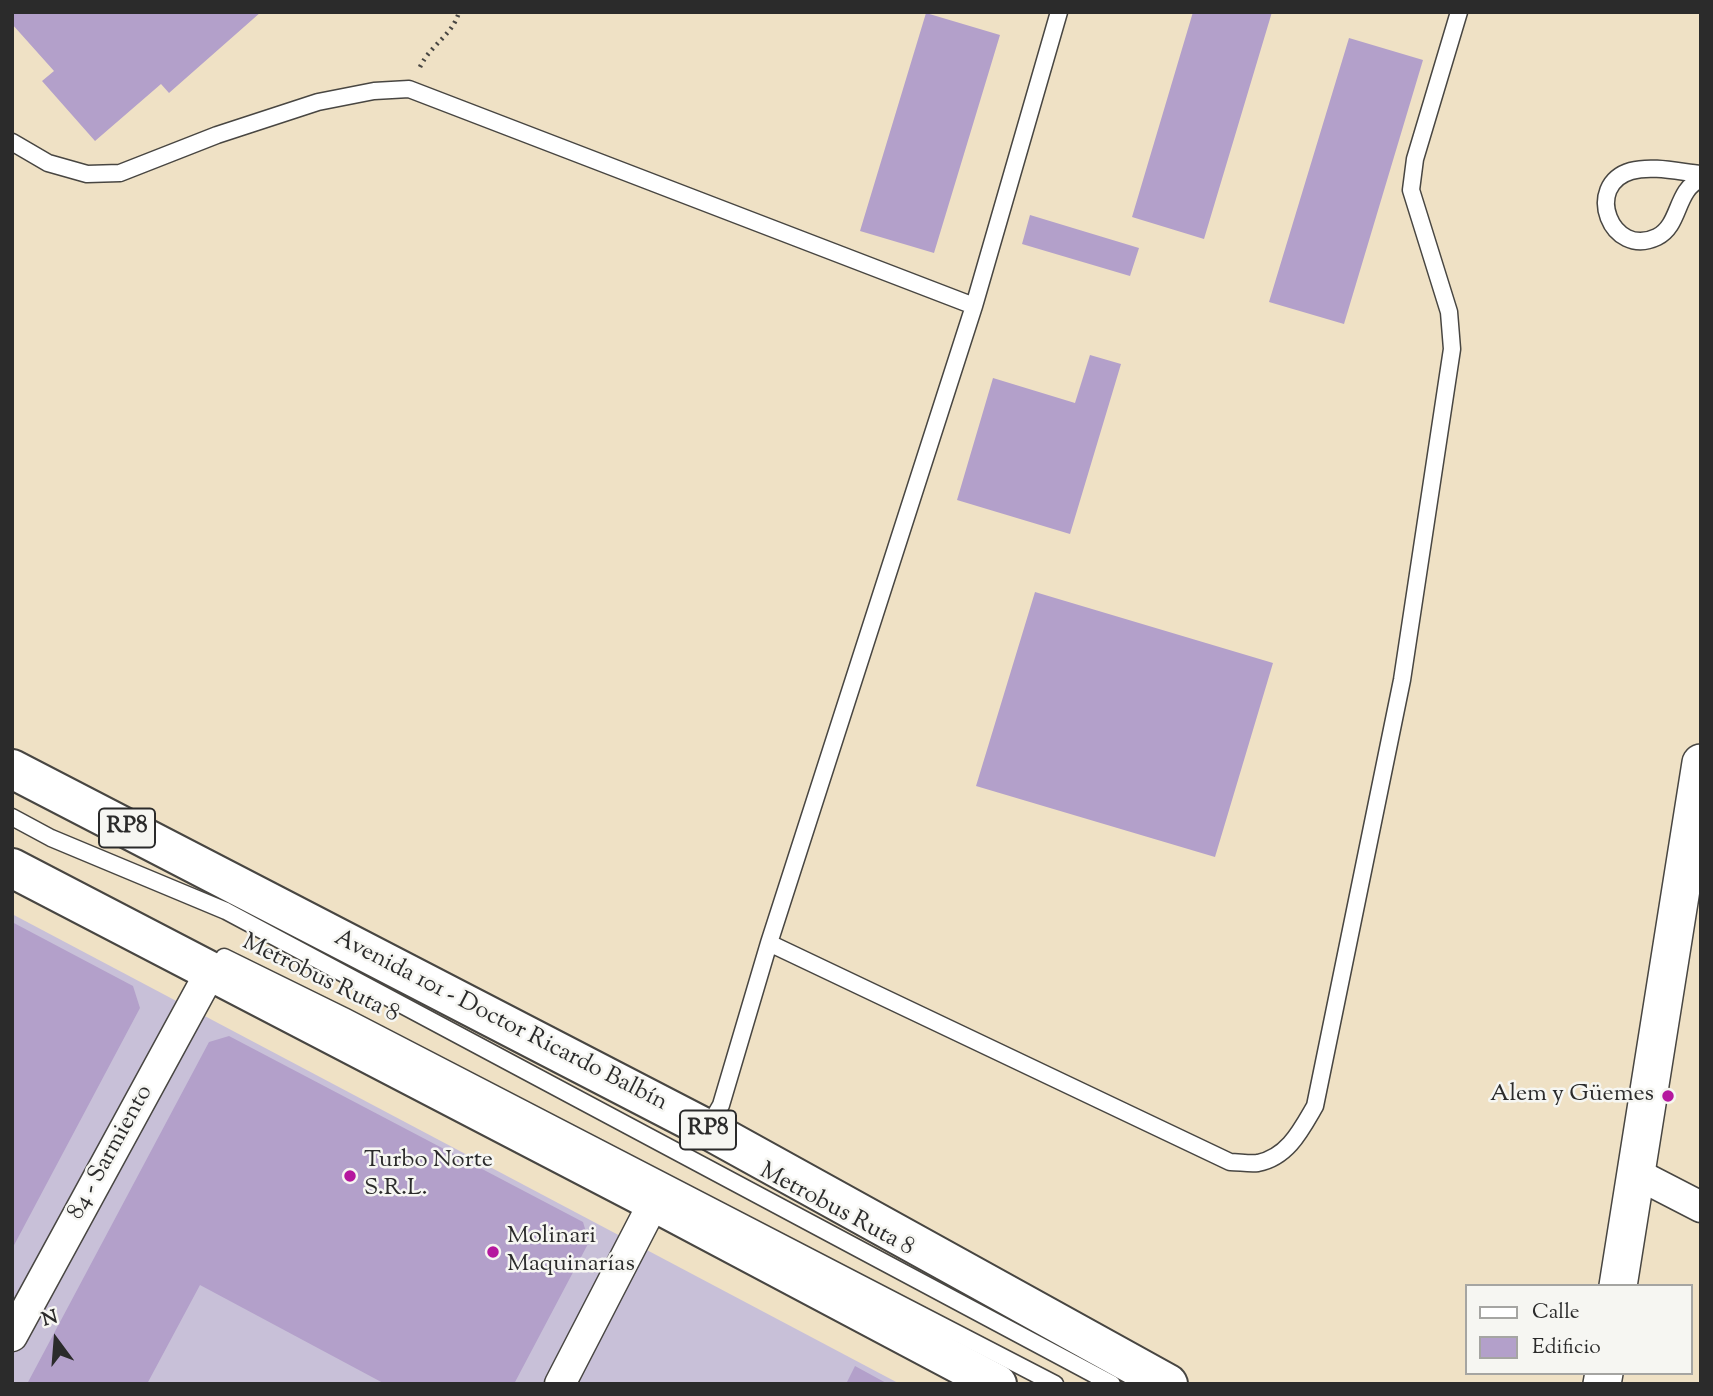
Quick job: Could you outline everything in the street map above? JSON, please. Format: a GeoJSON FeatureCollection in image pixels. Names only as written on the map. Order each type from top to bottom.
{"type":"FeatureCollection","features":[{"type":"Feature","properties":{"kind":"main road","name":"Avenida 101 - Doctor Ricardo Balbín"},"geometry":{"type":"LineString","coordinates":[[12,769],[707,1129],[1168,1384]]}},
{"type":"Feature","properties":{"kind":"main road"},"geometry":{"type":"LineString","coordinates":[[12,868],[210,960],[654,1202],[997,1384]]}},
{"type":"Feature","properties":{"kind":"street"},"geometry":{"type":"LineString","coordinates":[[1618,1284],[1701,763]]}},
{"type":"Feature","properties":{"kind":"street","name":"84 - Sarmiento"},"geometry":{"type":"LineString","coordinates":[[12,1336],[210,960]]}},
{"type":"Feature","properties":{"kind":"street"},"geometry":{"type":"LineString","coordinates":[[1637,1174],[1701,1207]]}},
{"type":"Feature","properties":{"kind":"street"},"geometry":{"type":"LineString","coordinates":[[560,1384],[654,1202]]}},
{"type":"Feature","properties":{"kind":"lane"},"geometry":{"type":"LineString","coordinates":[[707,1129],[721,1105],[769,943],[974,306],[1059,12]]}},
{"type":"Feature","properties":{"kind":"lane"},"geometry":{"type":"LineString","coordinates":[[769,943],[1230,1162],[1257,1163],[1280,1154],[1298,1134],[1315,1106],[1402,680],[1452,349],[1449,312],[1411,190],[1415,159],[1459,12]]}},
{"type":"Feature","properties":{"kind":"lane"},"geometry":{"type":"LineString","coordinates":[[12,142],[48,163],[87,174],[120,173],[217,135],[318,102],[374,91],[409,89],[974,306]]}},
{"type":"Feature","properties":{"kind":"lane"},"geometry":{"type":"LineString","coordinates":[[1643,169],[1701,177],[1688,189],[1673,222],[1666,231],[1656,237],[1645,241],[1633,240],[1613,228],[1608,217],[1607,194],[1612,184],[1621,176],[1643,169]]}},
{"type":"Feature","properties":{"kind":"lane","name":"Metrobus Ruta 8"},"geometry":{"type":"LineString","coordinates":[[12,817],[51,838],[226,911],[1112,1384]]}},
{"type":"Feature","properties":{"kind":"lane"},"geometry":{"type":"LineString","coordinates":[[12,851],[134,913]]}},
{"type":"Feature","properties":{"kind":"lane","name":"Metrobus Ruta 8"},"geometry":{"type":"LineString","coordinates":[[210,960],[346,1017],[1055,1384]]}},
{"type":"Feature","properties":{"kind":"path"},"geometry":{"type":"LineString","coordinates":[[409,89],[427,52],[455,26],[459,12]]}},
{"type":"Feature","properties":{"kind":"shaded area"},"geometry":{"type":"Polygon","coordinates":[[[12,914],[900,1384],[12,1384],[12,914]]]}},
{"type":"Feature","properties":{"kind":"building"},"geometry":{"type":"Polygon","coordinates":[[[12,12],[261,12],[169,93],[161,84],[95,141],[42,81],[54,71],[12,24],[12,12]]]}},
{"type":"Feature","properties":{"kind":"building"},"geometry":{"type":"Polygon","coordinates":[[[1193,12],[1272,12],[1204,239],[1132,217],[1193,12]]]}},
{"type":"Feature","properties":{"kind":"building"},"geometry":{"type":"Polygon","coordinates":[[[926,13],[1000,35],[934,253],[860,231],[926,13]]]}},
{"type":"Feature","properties":{"kind":"building"},"geometry":{"type":"Polygon","coordinates":[[[1349,38],[1423,60],[1344,324],[1269,302],[1349,38]]]}},
{"type":"Feature","properties":{"kind":"building"},"geometry":{"type":"Polygon","coordinates":[[[1030,215],[1139,248],[1130,276],[1022,244],[1030,215]]]}},
{"type":"Feature","properties":{"kind":"building"},"geometry":{"type":"Polygon","coordinates":[[[1090,355],[1121,364],[1070,534],[957,500],[993,378],[1075,403],[1090,355]]]}},
{"type":"Feature","properties":{"kind":"building"},"geometry":{"type":"Polygon","coordinates":[[[1035,592],[1273,663],[1215,857],[976,786],[1035,592]]]}},
{"type":"Feature","properties":{"kind":"building"},"geometry":{"type":"Polygon","coordinates":[[[12,922],[133,986],[140,1008],[12,1249],[12,922]]]}},
{"type":"Feature","properties":{"kind":"building"},"geometry":{"type":"Polygon","coordinates":[[[229,1036],[583,1222],[589,1242],[514,1384],[385,1384],[200,1285],[147,1384],[27,1384],[209,1042],[229,1036]]]}},
{"type":"Feature","properties":{"kind":"building"},"geometry":{"type":"Polygon","coordinates":[[[855,1366],[888,1384],[846,1384],[855,1366]]]}},
{"type":"Feature","properties":{"kind":"place","name":"Alem y Güemes"},"geometry":{"type":"Point","coordinates":[1668,1096]}},
{"type":"Feature","properties":{"kind":"place","name":"Turbo Norte S.R.L."},"geometry":{"type":"Point","coordinates":[350,1176]}},
{"type":"Feature","properties":{"kind":"place","name":"Molinari Maquinarías"},"geometry":{"type":"Point","coordinates":[493,1252]}}]}
